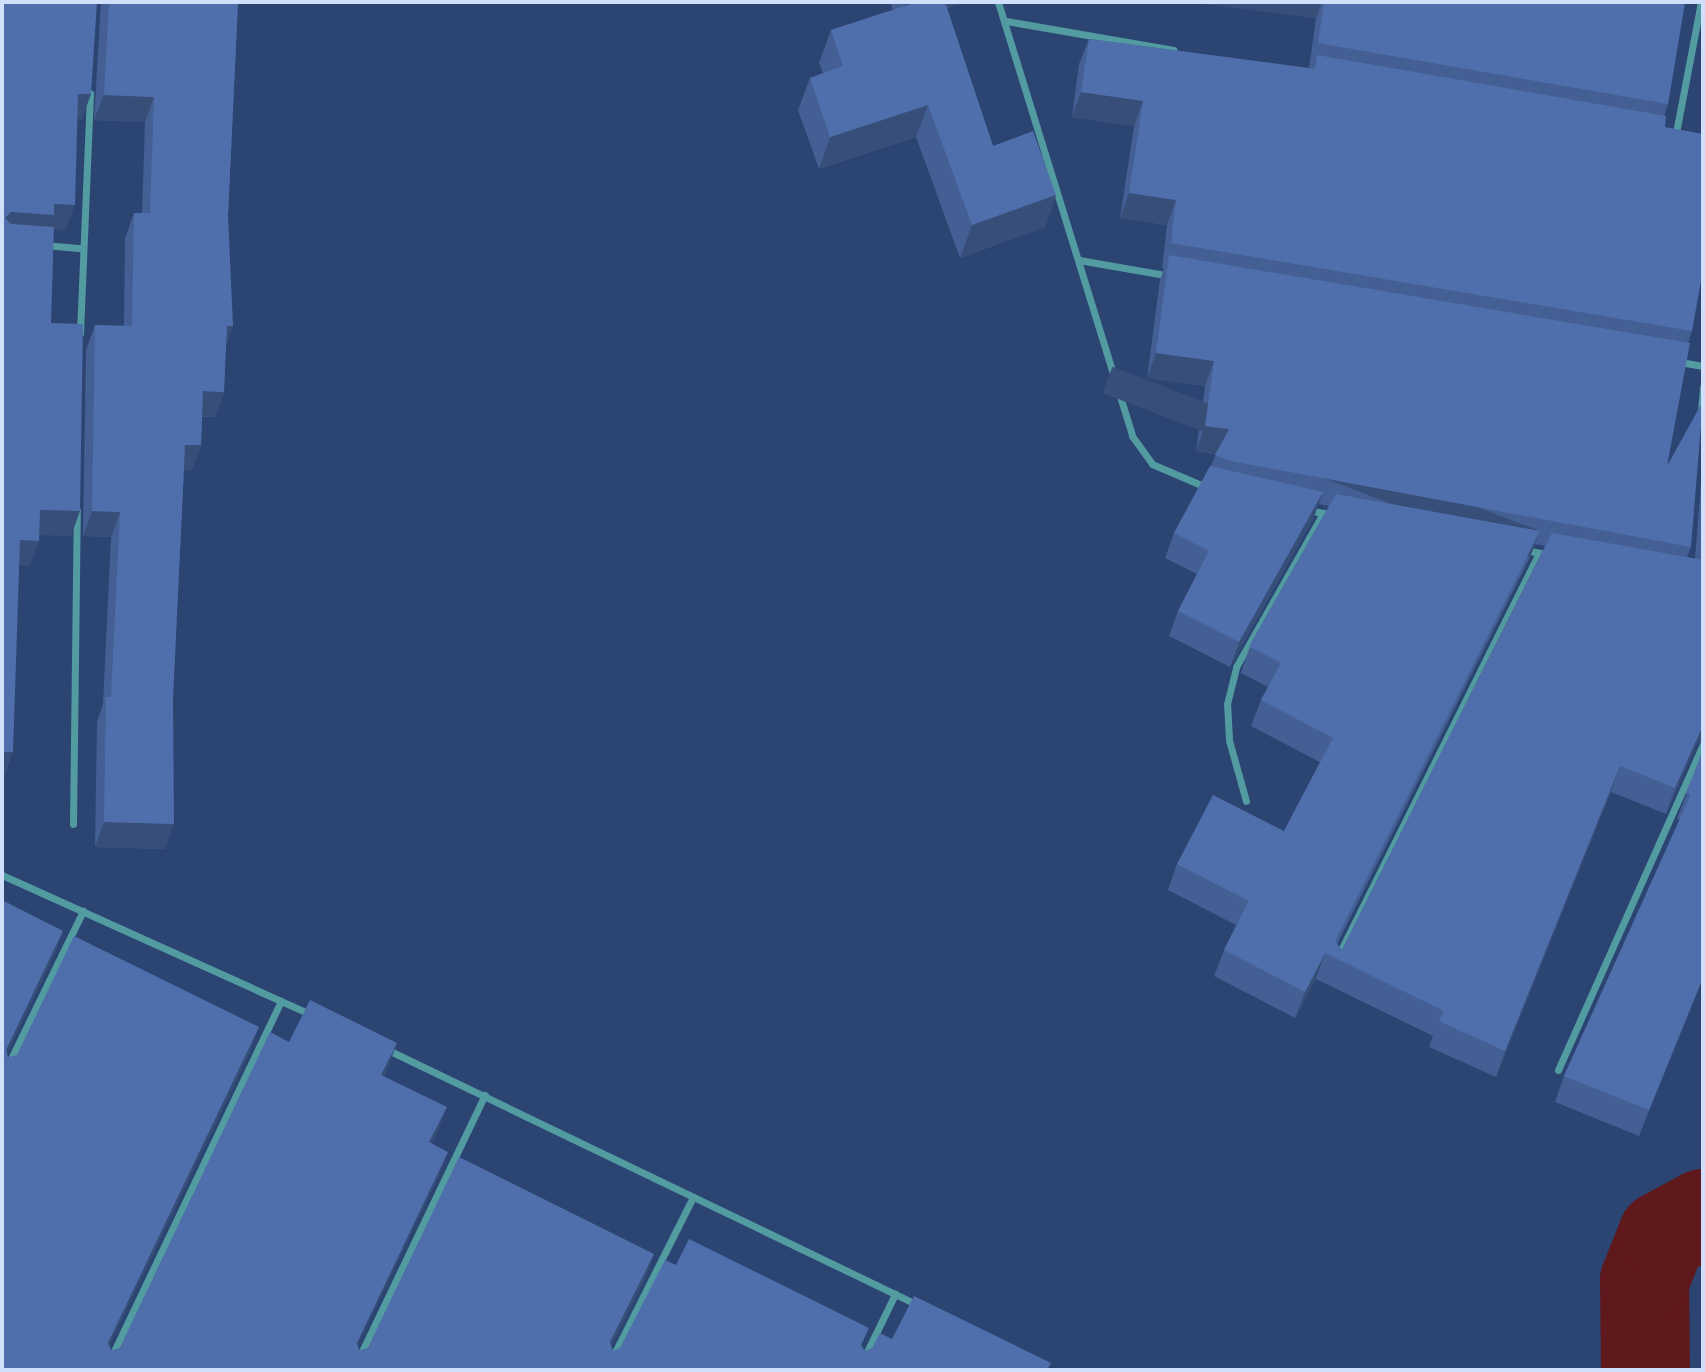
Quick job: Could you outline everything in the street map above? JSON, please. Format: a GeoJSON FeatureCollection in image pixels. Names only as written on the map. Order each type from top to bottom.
{"type":"FeatureCollection","features":[{"type":"Feature","properties":{"kind":"street"},"geometry":{"type":"LineString","coordinates":[[998,2],[1138,450],[1171,475],[1220,492]]}},
{"type":"Feature","properties":{"kind":"street"},"geometry":{"type":"LineString","coordinates":[[1674,138],[1701,2]]}},
{"type":"Feature","properties":{"kind":"street"},"geometry":{"type":"LineString","coordinates":[[1006,21],[1183,52]]}},
{"type":"Feature","properties":{"kind":"street"},"geometry":{"type":"LineString","coordinates":[[79,344],[90,84]]}},
{"type":"Feature","properties":{"kind":"street"},"geometry":{"type":"LineString","coordinates":[[1661,136],[1684,140]]}},
{"type":"Feature","properties":{"kind":"street"},"geometry":{"type":"LineString","coordinates":[[28,244],[81,248]]}},
{"type":"Feature","properties":{"kind":"street"},"geometry":{"type":"LineString","coordinates":[[1079,260],[1187,279]]}},
{"type":"Feature","properties":{"kind":"street"},"geometry":{"type":"LineString","coordinates":[[1676,361],[1703,366]]}},
{"type":"Feature","properties":{"kind":"street"},"geometry":{"type":"LineString","coordinates":[[1700,428],[1703,387]]}},
{"type":"Feature","properties":{"kind":"street"},"geometry":{"type":"LineString","coordinates":[[73,824],[78,495]]}},
{"type":"Feature","properties":{"kind":"street"},"geometry":{"type":"LineString","coordinates":[[1296,508],[1350,518]]}},
{"type":"Feature","properties":{"kind":"street"},"geometry":{"type":"LineString","coordinates":[[1246,801],[1229,740],[1227,704],[1237,667],[1323,513]]}},
{"type":"Feature","properties":{"kind":"street"},"geometry":{"type":"LineString","coordinates":[[1512,548],[1566,557]]}},
{"type":"Feature","properties":{"kind":"street"},"geometry":{"type":"LineString","coordinates":[[1331,970],[1539,553]]}},
{"type":"Feature","properties":{"kind":"street"},"geometry":{"type":"LineString","coordinates":[[1558,1070],[1703,745]]}},
{"type":"Feature","properties":{"kind":"street"},"geometry":{"type":"LineString","coordinates":[[2,875],[317,1017]]}},
{"type":"Feature","properties":{"kind":"street"},"geometry":{"type":"LineString","coordinates":[[2,1077],[83,911]]}},
{"type":"Feature","properties":{"kind":"street"},"geometry":{"type":"LineString","coordinates":[[105,1370],[281,1001]]}},
{"type":"Feature","properties":{"kind":"street"},"geometry":{"type":"LineString","coordinates":[[377,1045],[930,1312]]}},
{"type":"Feature","properties":{"kind":"street"},"geometry":{"type":"LineString","coordinates":[[353,1370],[485,1095]]}},
{"type":"Feature","properties":{"kind":"street"},"geometry":{"type":"LineString","coordinates":[[607,1370],[693,1197]]}},
{"type":"Feature","properties":{"kind":"street"},"geometry":{"type":"LineString","coordinates":[[858,1370],[895,1294]]}},
{"type":"Feature","properties":{"kind":"building"},"geometry":{"type":"Polygon","coordinates":[[[2,2],[97,2],[91,94],[78,94],[75,205],[54,204],[54,215],[11,212],[5,218],[11,224],[54,227],[51,323],[83,324],[80,511],[40,510],[39,541],[20,540],[13,752],[2,752],[2,2]]]}},
{"type":"Feature","properties":{"kind":"building"},"geometry":{"type":"Polygon","coordinates":[[[109,2],[238,2],[228,215],[233,326],[227,326],[224,392],[203,391],[201,445],[185,445],[173,699],[174,824],[104,822],[106,697],[111,697],[120,512],[92,511],[95,325],[132,326],[134,213],[150,213],[154,97],[104,95],[109,2]]]}},
{"type":"Feature","properties":{"kind":"building"},"geometry":{"type":"Polygon","coordinates":[[[917,2],[945,2],[993,146],[1033,131],[1056,195],[972,225],[928,105],[830,137],[810,78],[843,66],[831,30],[917,2]]]}},
{"type":"Feature","properties":{"kind":"building"},"geometry":{"type":"Polygon","coordinates":[[[1324,2],[1685,2],[1668,104],[1318,43],[1324,2]]]}},
{"type":"Feature","properties":{"kind":"building"},"geometry":{"type":"Polygon","coordinates":[[[1089,39],[1315,69],[1317,55],[1666,116],[1665,127],[1703,134],[1703,270],[1692,331],[1171,243],[1176,200],[1129,193],[1143,101],[1081,92],[1089,39]]]}},
{"type":"Feature","properties":{"kind":"building"},"geometry":{"type":"Polygon","coordinates":[[[1169,255],[1690,343],[1667,466],[1703,401],[1691,547],[1231,461],[1215,455],[1229,429],[1205,426],[1214,361],[1156,353],[1169,255]]]}},
{"type":"Feature","properties":{"kind":"building"},"geometry":{"type":"Polygon","coordinates":[[[1210,466],[1323,492],[1239,642],[1178,611],[1209,551],[1174,533],[1210,466]]]}},
{"type":"Feature","properties":{"kind":"building"},"geometry":{"type":"Polygon","coordinates":[[[1336,494],[1540,531],[1335,941],[1342,950],[1552,533],[1703,560],[1703,725],[1675,788],[1620,766],[1505,1051],[1439,1021],[1444,1011],[1325,953],[1305,992],[1224,950],[1249,901],[1177,864],[1213,795],[1284,831],[1333,738],[1261,700],[1281,663],[1250,647],[1336,494]]]}},
{"type":"Feature","properties":{"kind":"building"},"geometry":{"type":"Polygon","coordinates":[[[1703,750],[1703,977],[1649,1110],[1564,1076],[1691,794],[1686,793],[1703,750]]]}},
{"type":"Feature","properties":{"kind":"building"},"geometry":{"type":"Polygon","coordinates":[[[2,900],[63,931],[6,1050],[8,1057],[17,1055],[74,936],[259,1027],[108,1343],[111,1350],[120,1348],[270,1032],[289,1042],[310,1000],[397,1043],[381,1075],[447,1107],[429,1142],[448,1152],[357,1343],[359,1350],[368,1348],[459,1157],[654,1254],[610,1342],[613,1351],[620,1348],[665,1260],[676,1265],[689,1239],[869,1328],[861,1345],[865,1351],[872,1348],[880,1333],[892,1339],[914,1296],[1051,1363],[1047,1370],[2,1370],[2,900]]]}},
{"type":"Feature","properties":{"kind":"waterway"},"geometry":{"type":"LineString","coordinates":[[1645,1370],[1644,1280],[1662,1235],[1703,1213]]}}]}
